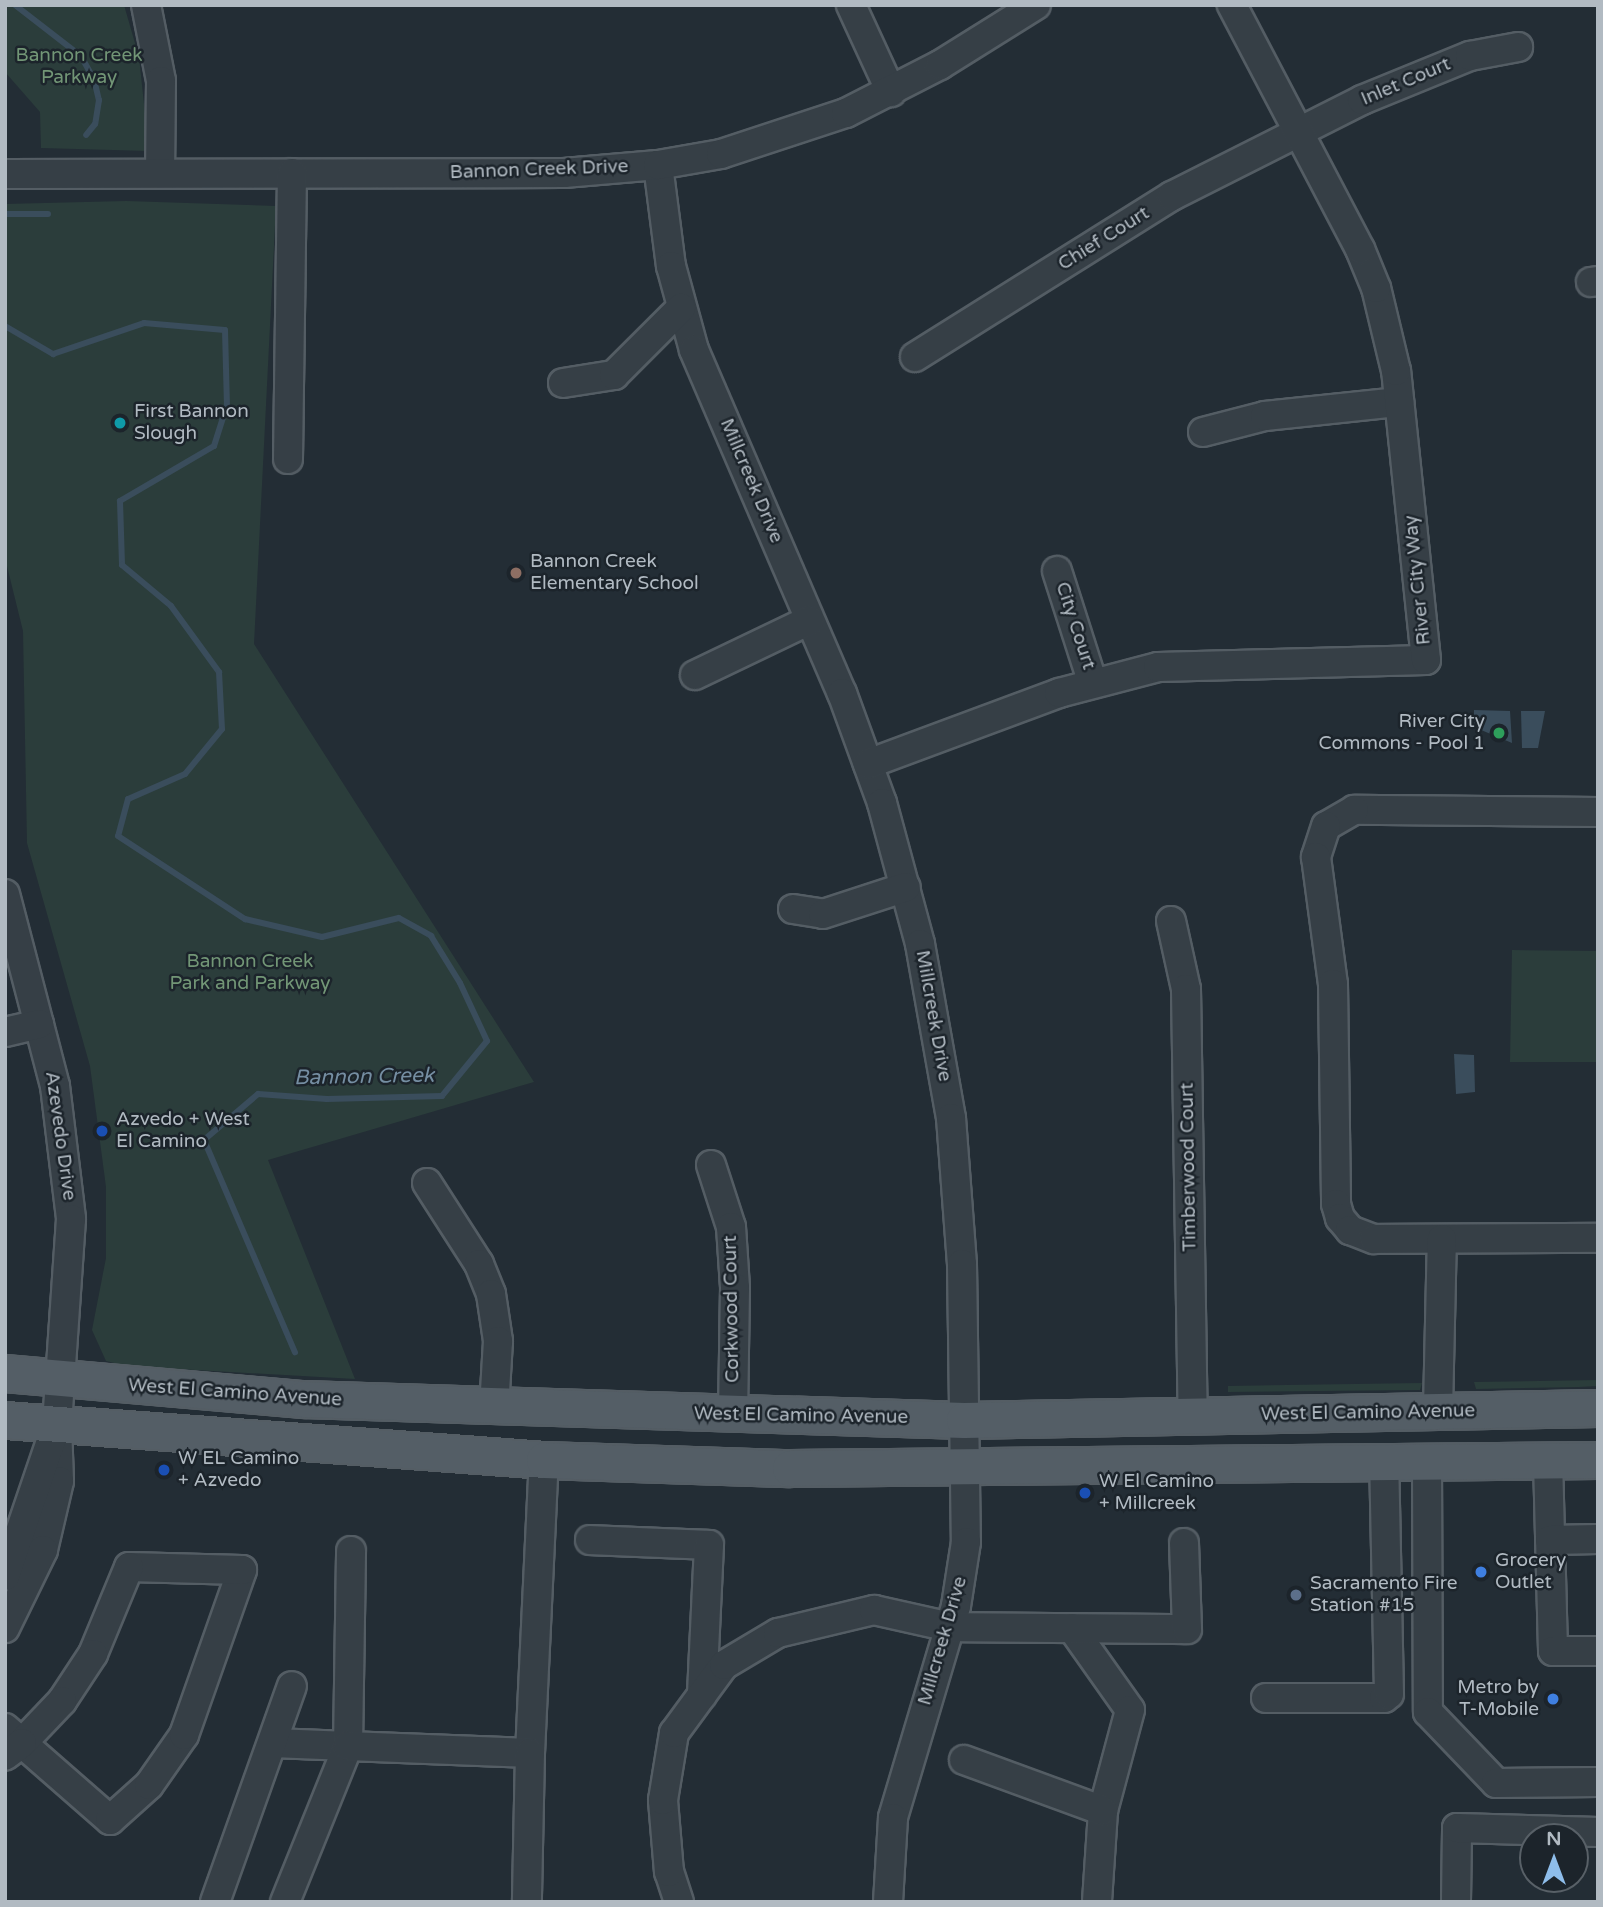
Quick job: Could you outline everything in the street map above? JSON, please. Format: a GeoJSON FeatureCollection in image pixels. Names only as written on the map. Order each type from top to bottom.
{"type":"FeatureCollection","features":[{"type":"Feature","properties":{"kind":"main road","name":"West El Camino Avenue"},"geometry":{"type":"LineString","coordinates":[[5,1373],[62,1381],[494,1408],[733,1415],[964,1420],[1194,1415],[1367,1415],[1438,1410],[1598,1408]]}},
{"type":"Feature","properties":{"kind":"main road"},"geometry":{"type":"LineString","coordinates":[[5,1420],[57,1426],[544,1460],[965,1468],[1598,1460]]}},
{"type":"Feature","properties":{"kind":"street"},"geometry":{"type":"LineString","coordinates":[[146,5],[161,81],[160,173]]}},
{"type":"Feature","properties":{"kind":"street"},"geometry":{"type":"LineString","coordinates":[[851,5],[891,92]]}},
{"type":"Feature","properties":{"kind":"street","name":"Bannon Creek Drive"},"geometry":{"type":"LineString","coordinates":[[5,174],[564,173],[658,166],[797,132],[891,92],[1036,5]]}},
{"type":"Feature","properties":{"kind":"street","name":"River City Way"},"geometry":{"type":"LineString","coordinates":[[868,764],[1092,681],[1158,667],[1209,662],[1426,660],[1399,402],[1376,288],[1233,5]]}},
{"type":"Feature","properties":{"kind":"street","name":"Inlet Court"},"geometry":{"type":"LineString","coordinates":[[1299,131],[1362,100],[1470,55],[1518,47]]}},
{"type":"Feature","properties":{"kind":"street","name":"Chief Court"},"geometry":{"type":"LineString","coordinates":[[915,357],[1171,197],[1299,131]]}},
{"type":"Feature","properties":{"kind":"street","name":"Millcreek Drive"},"geometry":{"type":"LineString","coordinates":[[658,166],[681,308],[868,764],[906,887],[938,1031],[951,1118],[962,1264],[965,1553],[950,1627],[892,1818],[888,1902]]}},
{"type":"Feature","properties":{"kind":"street"},"geometry":{"type":"LineString","coordinates":[[288,459],[292,173]]}},
{"type":"Feature","properties":{"kind":"street"},"geometry":{"type":"LineString","coordinates":[[563,383],[614,375],[681,308]]}},
{"type":"Feature","properties":{"kind":"street"},"geometry":{"type":"LineString","coordinates":[[1203,432],[1265,416],[1399,402]]}},
{"type":"Feature","properties":{"kind":"street","name":"City Court"},"geometry":{"type":"LineString","coordinates":[[1057,571],[1092,681]]}},
{"type":"Feature","properties":{"kind":"street"},"geometry":{"type":"LineString","coordinates":[[695,675],[810,620]]}},
{"type":"Feature","properties":{"kind":"street"},"geometry":{"type":"LineString","coordinates":[[1598,812],[1354,810],[1339,816],[1318,840],[1316,856],[1333,984],[1336,1204],[1340,1218],[1363,1237],[1598,1238]]}},
{"type":"Feature","properties":{"kind":"street"},"geometry":{"type":"LineString","coordinates":[[793,909],[822,914],[906,887]]}},
{"type":"Feature","properties":{"kind":"street","name":"Azevedo Drive"},"geometry":{"type":"LineString","coordinates":[[5,894],[17,992],[39,1024],[55,1086],[70,1180],[71,1267],[57,1426]]}},
{"type":"Feature","properties":{"kind":"street","name":"Timberwood Court"},"geometry":{"type":"LineString","coordinates":[[1171,921],[1186,989],[1194,1415]]}},
{"type":"Feature","properties":{"kind":"street"},"geometry":{"type":"LineString","coordinates":[[5,1032],[39,1024]]}},
{"type":"Feature","properties":{"kind":"street","name":"Corkwood Court"},"geometry":{"type":"LineString","coordinates":[[711,1165],[731,1227],[735,1288],[733,1415]]}},
{"type":"Feature","properties":{"kind":"street"},"geometry":{"type":"LineString","coordinates":[[427,1183],[479,1264],[491,1294],[498,1341],[494,1408]]}},
{"type":"Feature","properties":{"kind":"street"},"geometry":{"type":"LineString","coordinates":[[1438,1410],[1441,1239]]}},
{"type":"Feature","properties":{"kind":"street"},"geometry":{"type":"LineString","coordinates":[[5,1576],[57,1426]]}},
{"type":"Feature","properties":{"kind":"street"},"geometry":{"type":"LineString","coordinates":[[5,1628],[33,1576],[51,1518],[60,1480],[57,1426]]}},
{"type":"Feature","properties":{"kind":"street"},"geometry":{"type":"LineString","coordinates":[[527,1902],[530,1753],[544,1460]]}},
{"type":"Feature","properties":{"kind":"street"},"geometry":{"type":"LineString","coordinates":[[1548,1460],[1553,1651],[1598,1651]]}},
{"type":"Feature","properties":{"kind":"street"},"geometry":{"type":"LineString","coordinates":[[1266,1698],[1384,1698],[1389,1695],[1384,1462]]}},
{"type":"Feature","properties":{"kind":"street"},"geometry":{"type":"LineString","coordinates":[[1427,1462],[1428,1712],[1496,1783],[1598,1782]]}},
{"type":"Feature","properties":{"kind":"street"},"geometry":{"type":"LineString","coordinates":[[1550,1540],[1598,1539]]}},
{"type":"Feature","properties":{"kind":"street"},"geometry":{"type":"LineString","coordinates":[[590,1540],[709,1545],[702,1695]]}},
{"type":"Feature","properties":{"kind":"street"},"geometry":{"type":"LineString","coordinates":[[679,1902],[669,1872],[663,1800],[674,1733],[724,1665],[778,1633],[874,1611],[950,1627],[1187,1629],[1184,1543]]}},
{"type":"Feature","properties":{"kind":"street"},"geometry":{"type":"LineString","coordinates":[[285,1902],[348,1746],[351,1551]]}},
{"type":"Feature","properties":{"kind":"street"},"geometry":{"type":"LineString","coordinates":[[129,1567],[242,1570],[184,1735],[149,1785],[110,1820],[11,1743],[62,1702],[93,1654],[129,1567]]}},
{"type":"Feature","properties":{"kind":"street"},"geometry":{"type":"LineString","coordinates":[[1072,1628],[1130,1710],[1103,1811],[1097,1902]]}},
{"type":"Feature","properties":{"kind":"street"},"geometry":{"type":"LineString","coordinates":[[215,1902],[292,1686]]}},
{"type":"Feature","properties":{"kind":"street"},"geometry":{"type":"LineString","coordinates":[[272,1743],[530,1753]]}},
{"type":"Feature","properties":{"kind":"street"},"geometry":{"type":"LineString","coordinates":[[964,1760],[1103,1811]]}},
{"type":"Feature","properties":{"kind":"street"},"geometry":{"type":"LineString","coordinates":[[1456,1902],[1457,1828],[1598,1832]]}},
{"type":"Feature","properties":{"kind":"green space","name":"Bannon Creek Parkway"},"geometry":{"type":"Polygon","coordinates":[[[5,5],[124,5],[139,57],[149,151],[41,148],[40,112],[5,72],[5,5]]]}},
{"type":"Feature","properties":{"kind":"green space","name":"Bannon Creek Park and Parkway"},"geometry":{"type":"Polygon","coordinates":[[[126,201],[276,206],[254,644],[534,1082],[268,1160],[355,1379],[126,1366],[106,1361],[92,1330],[106,1258],[106,1187],[90,1066],[27,843],[23,631],[5,558],[5,204],[126,201]]]}},
{"type":"Feature","properties":{"kind":"green space"},"geometry":{"type":"Polygon","coordinates":[[[1512,950],[1598,951],[1598,1062],[1510,1062],[1512,950]]]}},
{"type":"Feature","properties":{"kind":"green space"},"geometry":{"type":"Polygon","coordinates":[[[1598,1380],[1598,1386],[1476,1389],[1474,1382],[1598,1380]]]}},
{"type":"Feature","properties":{"kind":"green space"},"geometry":{"type":"Polygon","coordinates":[[[1422,1383],[1420,1390],[1228,1392],[1228,1386],[1422,1383]]]}},
{"type":"Feature","properties":{"kind":"water","name":"River City Commons - Pool 1"},"geometry":{"type":"Polygon","coordinates":[[[1474,710],[1510,711],[1512,743],[1474,727],[1474,710]]]}},
{"type":"Feature","properties":{"kind":"water"},"geometry":{"type":"Polygon","coordinates":[[[1521,711],[1545,711],[1538,748],[1522,748],[1521,711]]]}},
{"type":"Feature","properties":{"kind":"water"},"geometry":{"type":"Polygon","coordinates":[[[1454,1054],[1474,1055],[1475,1092],[1456,1094],[1454,1054]]]}},
{"type":"Feature","properties":{"kind":"waterway","name":"Bannon Creek"},"geometry":{"type":"LineString","coordinates":[[15,5],[81,56],[94,79],[99,100],[95,124],[86,135]]}},
{"type":"Feature","properties":{"kind":"waterway","name":"Bannon Creek"},"geometry":{"type":"LineString","coordinates":[[5,214],[48,214]]}},
{"type":"Feature","properties":{"kind":"waterway","name":"Bannon Creek"},"geometry":{"type":"LineString","coordinates":[[5,326],[53,354],[144,323],[225,330],[227,405],[214,446],[120,501],[122,565],[171,606],[219,672],[222,729],[185,774],[128,799],[118,836],[245,919],[322,937],[399,918],[431,936],[460,983],[487,1041],[442,1096],[327,1099],[258,1094],[204,1140],[295,1352]]}},
{"type":"Feature","properties":{"kind":"place","name":"First Bannon Slough"},"geometry":{"type":"Point","coordinates":[120,423]}},
{"type":"Feature","properties":{"kind":"place","name":"Bannon Creek Elementary School"},"geometry":{"type":"Point","coordinates":[516,573]}},
{"type":"Feature","properties":{"kind":"place","name":"River City Commons - Pool 1"},"geometry":{"type":"Point","coordinates":[1499,733]}},
{"type":"Feature","properties":{"kind":"place","name":"Azvedo + West El Camino"},"geometry":{"type":"Point","coordinates":[102,1131]}},
{"type":"Feature","properties":{"kind":"place","name":"W EL Camino + Azvedo"},"geometry":{"type":"Point","coordinates":[164,1470]}},
{"type":"Feature","properties":{"kind":"place","name":"W El Camino + Millcreek"},"geometry":{"type":"Point","coordinates":[1085,1493]}},
{"type":"Feature","properties":{"kind":"place","name":"Grocery Outlet"},"geometry":{"type":"Point","coordinates":[1481,1572]}},
{"type":"Feature","properties":{"kind":"place","name":"Sacramento Fire Station #15"},"geometry":{"type":"Point","coordinates":[1296,1595]}},
{"type":"Feature","properties":{"kind":"place","name":"Metro by T-Mobile"},"geometry":{"type":"Point","coordinates":[1553,1699]}}]}
